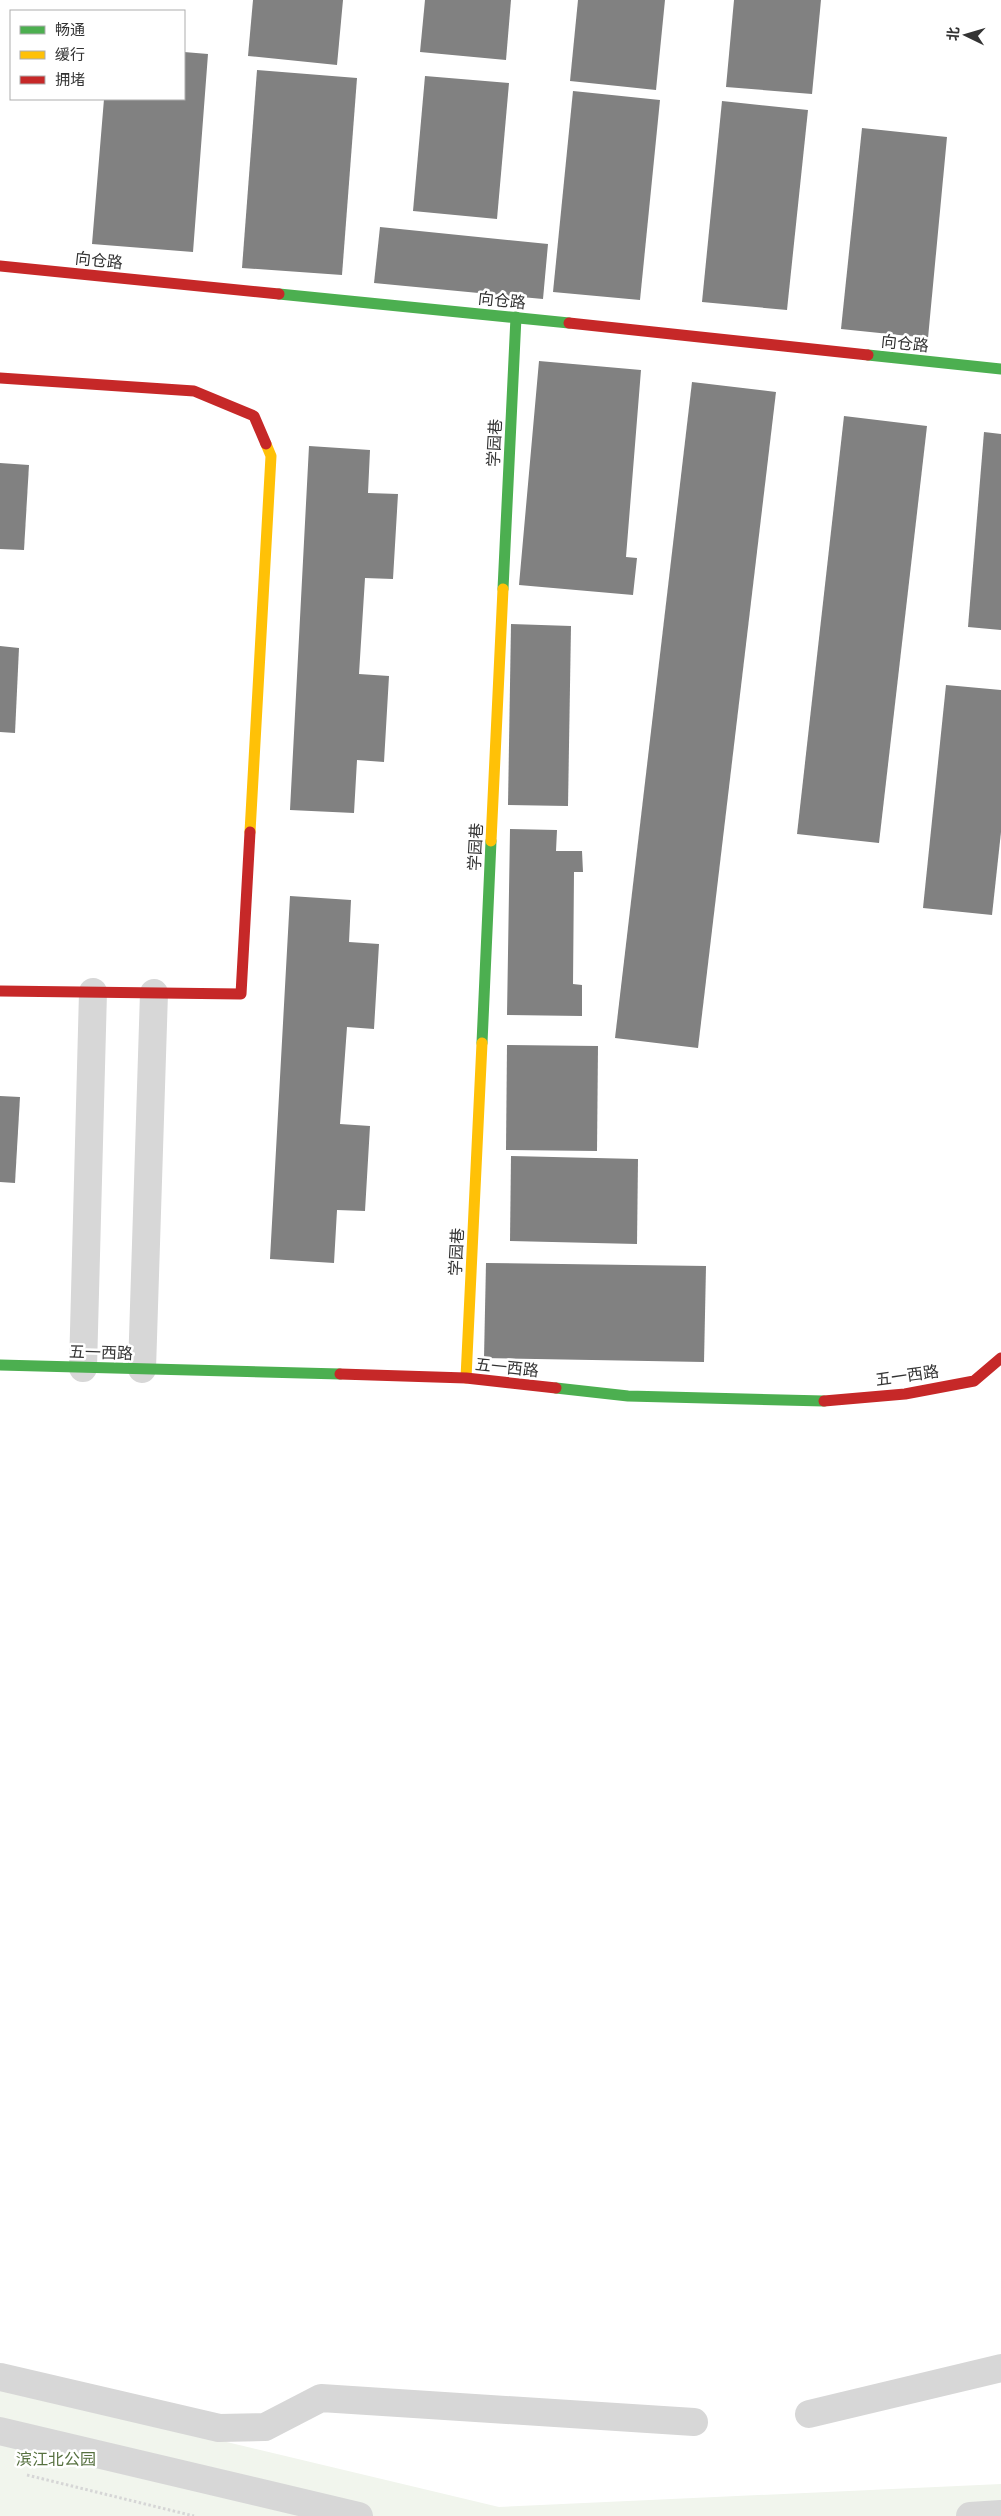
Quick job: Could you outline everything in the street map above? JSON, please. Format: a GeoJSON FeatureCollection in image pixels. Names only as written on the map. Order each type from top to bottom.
{"type":"FeatureCollection","features":[{"type":"Feature","properties":{"kind":"street","name":"向仓路"},"geometry":{"type":"LineString","coordinates":[[0,266],[1001,369]]}},
{"type":"Feature","properties":{"kind":"street","name":"学园巷"},"geometry":{"type":"LineString","coordinates":[[466,1378],[516,318]]}},
{"type":"Feature","properties":{"kind":"street"},"geometry":{"type":"LineString","coordinates":[[0,378],[194,391],[254,416],[271,456],[241,994],[0,991]]}},
{"type":"Feature","properties":{"kind":"street"},"geometry":{"type":"LineString","coordinates":[[83,1368],[93,992]]}},
{"type":"Feature","properties":{"kind":"street"},"geometry":{"type":"LineString","coordinates":[[142,1369],[154,994]]}},
{"type":"Feature","properties":{"kind":"street","name":"五一西路"},"geometry":{"type":"LineString","coordinates":[[0,1365],[466,1378],[628,1396],[824,1401],[905,1394],[974,1381],[1001,1358]]}},
{"type":"Feature","properties":{"kind":"street"},"geometry":{"type":"LineString","coordinates":[[809,2414],[1001,2368]]}},
{"type":"Feature","properties":{"kind":"street"},"geometry":{"type":"LineString","coordinates":[[0,2377],[219,2428],[265,2427],[321,2398],[694,2422]]}},
{"type":"Feature","properties":{"kind":"street"},"geometry":{"type":"LineString","coordinates":[[0,2431],[359,2516]]}},
{"type":"Feature","properties":{"kind":"street"},"geometry":{"type":"LineString","coordinates":[[970,2516],[1001,2514]]}},
{"type":"Feature","properties":{"kind":"path"},"geometry":{"type":"LineString","coordinates":[[19,2474],[194,2516]]}},
{"type":"Feature","properties":{"kind":"green space","name":"滨江北公园"},"geometry":{"type":"Polygon","coordinates":[[[0,2388],[499,2507],[1001,2484],[1001,2516],[0,2516],[0,2388]]]}},
{"type":"Feature","properties":{"kind":"building"},"geometry":{"type":"Polygon","coordinates":[[[253,0],[343,0],[337,65],[248,56],[253,0]]]}},
{"type":"Feature","properties":{"kind":"building"},"geometry":{"type":"Polygon","coordinates":[[[425,0],[511,0],[506,60],[420,52],[425,0]]]}},
{"type":"Feature","properties":{"kind":"building"},"geometry":{"type":"Polygon","coordinates":[[[578,0],[665,0],[656,90],[570,81],[578,0]]]}},
{"type":"Feature","properties":{"kind":"building"},"geometry":{"type":"Polygon","coordinates":[[[734,0],[821,0],[812,94],[726,87],[734,0]]]}},
{"type":"Feature","properties":{"kind":"building"},"geometry":{"type":"Polygon","coordinates":[[[185,52],[208,54],[193,252],[92,244],[104,100],[185,100],[185,52]]]}},
{"type":"Feature","properties":{"kind":"building"},"geometry":{"type":"Polygon","coordinates":[[[257,70],[357,78],[342,275],[242,268],[257,70]]]}},
{"type":"Feature","properties":{"kind":"building"},"geometry":{"type":"Polygon","coordinates":[[[425,76],[509,83],[497,219],[413,211],[425,76]]]}},
{"type":"Feature","properties":{"kind":"building"},"geometry":{"type":"Polygon","coordinates":[[[573,91],[660,100],[640,300],[553,292],[573,91]]]}},
{"type":"Feature","properties":{"kind":"building"},"geometry":{"type":"Polygon","coordinates":[[[722,101],[808,110],[787,310],[702,302],[722,101]]]}},
{"type":"Feature","properties":{"kind":"building"},"geometry":{"type":"Polygon","coordinates":[[[862,128],[947,137],[928,338],[841,329],[862,128]]]}},
{"type":"Feature","properties":{"kind":"building"},"geometry":{"type":"Polygon","coordinates":[[[380,227],[548,244],[543,299],[374,283],[380,227]]]}},
{"type":"Feature","properties":{"kind":"building"},"geometry":{"type":"Polygon","coordinates":[[[539,361],[641,370],[626,557],[637,558],[633,595],[519,585],[539,361]]]}},
{"type":"Feature","properties":{"kind":"building"},"geometry":{"type":"Polygon","coordinates":[[[692,382],[776,392],[698,1048],[615,1038],[692,382]]]}},
{"type":"Feature","properties":{"kind":"building"},"geometry":{"type":"Polygon","coordinates":[[[844,416],[927,426],[879,843],[797,834],[844,416]]]}},
{"type":"Feature","properties":{"kind":"building"},"geometry":{"type":"Polygon","coordinates":[[[984,432],[1001,434],[1001,630],[968,627],[984,432]]]}},
{"type":"Feature","properties":{"kind":"building"},"geometry":{"type":"Polygon","coordinates":[[[309,446],[370,450],[368,493],[398,494],[393,579],[365,578],[359,674],[389,676],[384,762],[357,760],[354,813],[290,810],[309,446]]]}},
{"type":"Feature","properties":{"kind":"building"},"geometry":{"type":"Polygon","coordinates":[[[0,463],[29,465],[24,550],[0,549],[0,463]]]}},
{"type":"Feature","properties":{"kind":"building"},"geometry":{"type":"Polygon","coordinates":[[[511,624],[571,626],[568,806],[508,805],[511,624]]]}},
{"type":"Feature","properties":{"kind":"building"},"geometry":{"type":"Polygon","coordinates":[[[0,646],[19,648],[15,733],[0,732],[0,646]]]}},
{"type":"Feature","properties":{"kind":"building"},"geometry":{"type":"Polygon","coordinates":[[[946,685],[1001,690],[1001,832],[992,915],[923,908],[946,685]]]}},
{"type":"Feature","properties":{"kind":"building"},"geometry":{"type":"Polygon","coordinates":[[[510,829],[557,830],[556,851],[582,851],[583,872],[574,872],[573,984],[582,985],[582,1016],[507,1015],[510,829]]]}},
{"type":"Feature","properties":{"kind":"building"},"geometry":{"type":"Polygon","coordinates":[[[290,896],[351,900],[349,942],[379,944],[374,1029],[347,1027],[340,1124],[370,1126],[365,1211],[337,1210],[334,1263],[270,1259],[290,896]]]}},
{"type":"Feature","properties":{"kind":"building"},"geometry":{"type":"Polygon","coordinates":[[[507,1045],[598,1046],[597,1151],[506,1150],[507,1045]]]}},
{"type":"Feature","properties":{"kind":"building"},"geometry":{"type":"Polygon","coordinates":[[[0,1096],[20,1097],[15,1183],[0,1182],[0,1096]]]}},
{"type":"Feature","properties":{"kind":"building"},"geometry":{"type":"Polygon","coordinates":[[[511,1156],[638,1159],[637,1244],[510,1241],[511,1156]]]}},
{"type":"Feature","properties":{"kind":"building"},"geometry":{"type":"Polygon","coordinates":[[[486,1263],[706,1266],[704,1362],[484,1358],[486,1263]]]}},
{"type":"Feature","properties":{"kind":"traffic: fast"},"geometry":{"type":"LineString","coordinates":[[279,294],[569,323]]}},
{"type":"Feature","properties":{"kind":"traffic: fast"},"geometry":{"type":"LineString","coordinates":[[503,589],[516,317]]}},
{"type":"Feature","properties":{"kind":"traffic: fast"},"geometry":{"type":"LineString","coordinates":[[868,355],[1001,369]]}},
{"type":"Feature","properties":{"kind":"traffic: fast"},"geometry":{"type":"LineString","coordinates":[[482,1043],[491,841]]}},
{"type":"Feature","properties":{"kind":"traffic: fast"},"geometry":{"type":"LineString","coordinates":[[0,1365],[340,1374]]}},
{"type":"Feature","properties":{"kind":"traffic: fast"},"geometry":{"type":"LineString","coordinates":[[556,1388],[628,1396],[824,1401]]}},
{"type":"Feature","properties":{"kind":"traffic: slow"},"geometry":{"type":"LineString","coordinates":[[250,832],[271,456],[266,444]]}},
{"type":"Feature","properties":{"kind":"traffic: slow"},"geometry":{"type":"LineString","coordinates":[[491,841],[503,589]]}},
{"type":"Feature","properties":{"kind":"traffic: slow"},"geometry":{"type":"LineString","coordinates":[[466,1378],[482,1043]]}},
{"type":"Feature","properties":{"kind":"traffic: jam"},"geometry":{"type":"LineString","coordinates":[[0,266],[279,294]]}},
{"type":"Feature","properties":{"kind":"traffic: jam"},"geometry":{"type":"LineString","coordinates":[[569,323],[868,355]]}},
{"type":"Feature","properties":{"kind":"traffic: jam"},"geometry":{"type":"LineString","coordinates":[[0,378],[194,391],[254,416],[266,444]]}},
{"type":"Feature","properties":{"kind":"traffic: jam"},"geometry":{"type":"LineString","coordinates":[[0,991],[241,994],[250,832]]}},
{"type":"Feature","properties":{"kind":"traffic: jam"},"geometry":{"type":"LineString","coordinates":[[824,1401],[905,1394],[974,1381],[1001,1358]]}},
{"type":"Feature","properties":{"kind":"traffic: jam"},"geometry":{"type":"LineString","coordinates":[[340,1374],[466,1378],[556,1388]]}}]}
